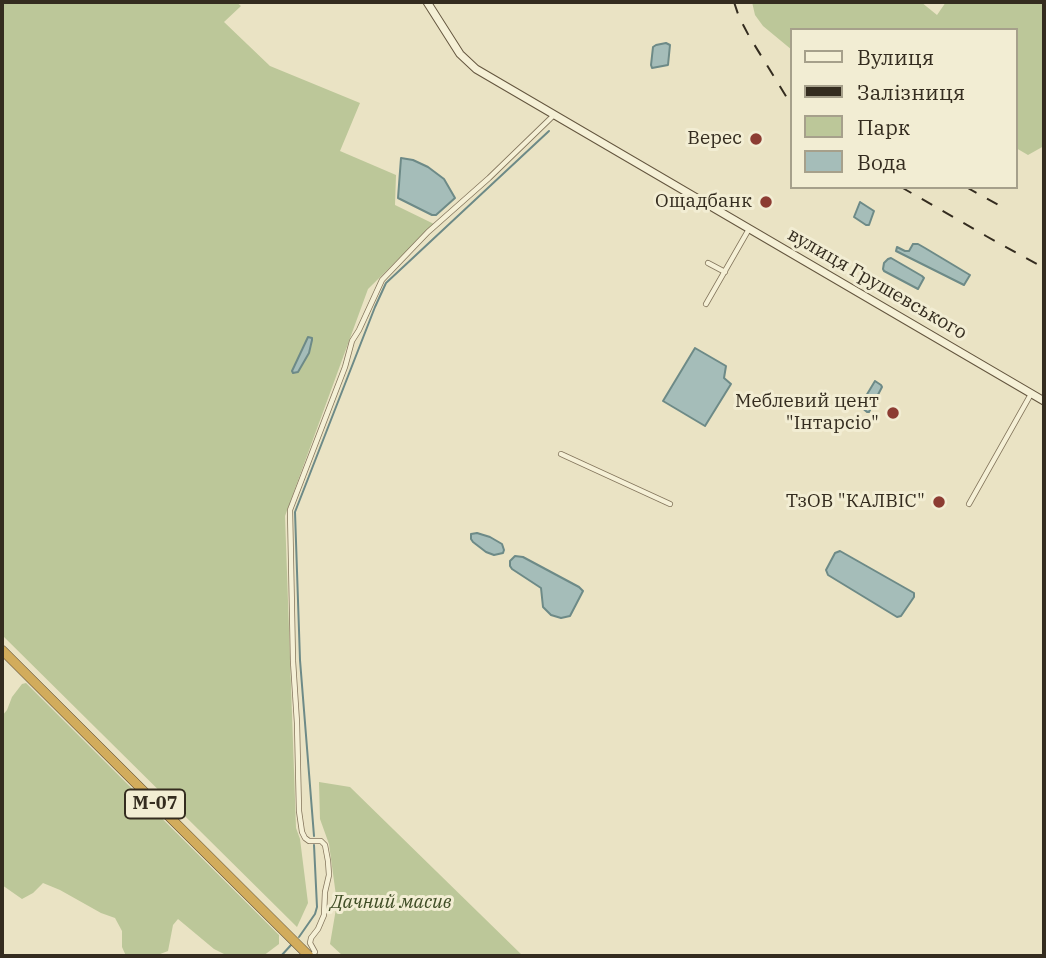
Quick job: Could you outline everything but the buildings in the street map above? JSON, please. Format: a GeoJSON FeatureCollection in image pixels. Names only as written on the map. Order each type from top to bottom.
{"type":"FeatureCollection","features":[{"type":"Feature","properties":{"kind":"highway","name":"М-07"},"geometry":{"type":"LineString","coordinates":[[2,650],[310,956]]}},
{"type":"Feature","properties":{"kind":"street","name":"вулиця Грушевського"},"geometry":{"type":"LineString","coordinates":[[427,2],[466,61],[476,69],[1044,401]]}},
{"type":"Feature","properties":{"kind":"street"},"geometry":{"type":"LineString","coordinates":[[310,956],[316,951],[310,943],[324,915],[329,875],[325,845],[321,841],[309,841],[305,838],[299,811],[290,510],[345,367],[352,341],[382,280],[428,232],[554,115]]}},
{"type":"Feature","properties":{"kind":"street"},"geometry":{"type":"LineString","coordinates":[[706,304],[750,228]]}},
{"type":"Feature","properties":{"kind":"street"},"geometry":{"type":"LineString","coordinates":[[708,262],[725,272]]}},
{"type":"Feature","properties":{"kind":"street"},"geometry":{"type":"LineString","coordinates":[[969,504],[1031,393]]}},
{"type":"Feature","properties":{"kind":"street"},"geometry":{"type":"LineString","coordinates":[[561,454],[670,504]]}},
{"type":"Feature","properties":{"kind":"green space"},"geometry":{"type":"Polygon","coordinates":[[[2,2],[236,2],[241,6],[224,22],[270,66],[360,103],[340,151],[396,175],[395,205],[434,224],[368,289],[285,516],[296,828],[300,839],[308,903],[297,927],[2,635],[2,2]]]}},
{"type":"Feature","properties":{"kind":"green space"},"geometry":{"type":"Polygon","coordinates":[[[752,2],[921,2],[937,15],[946,2],[1042,2],[1044,146],[1028,155],[1018,149],[1018,28],[790,28],[790,48],[763,26],[755,15],[752,2]]]}},
{"type":"Feature","properties":{"kind":"green space"},"geometry":{"type":"Polygon","coordinates":[[[26,683],[279,935],[279,944],[263,956],[228,956],[214,949],[178,919],[173,925],[168,951],[155,956],[126,956],[122,947],[122,931],[115,918],[43,883],[22,899],[2,885],[2,716],[12,697],[22,684],[26,683]]]}},
{"type":"Feature","properties":{"kind":"green space","name":"Дачний масив"},"geometry":{"type":"Polygon","coordinates":[[[319,782],[350,787],[523,956],[343,956],[330,944],[337,903],[329,844],[320,819],[319,782]]]}},
{"type":"Feature","properties":{"kind":"water"},"geometry":{"type":"Polygon","coordinates":[[[666,43],[670,45],[668,65],[652,68],[653,47],[666,43]]]}},
{"type":"Feature","properties":{"kind":"water"},"geometry":{"type":"Polygon","coordinates":[[[401,158],[428,167],[444,179],[455,198],[436,215],[432,215],[398,198],[401,158]]]}},
{"type":"Feature","properties":{"kind":"water"},"geometry":{"type":"Polygon","coordinates":[[[860,202],[874,211],[869,225],[854,217],[860,202]]]}},
{"type":"Feature","properties":{"kind":"water"},"geometry":{"type":"Polygon","coordinates":[[[913,244],[918,244],[970,275],[964,285],[896,251],[897,247],[909,251],[913,244]]]}},
{"type":"Feature","properties":{"kind":"water"},"geometry":{"type":"Polygon","coordinates":[[[891,258],[924,278],[918,289],[884,271],[884,263],[891,258]]]}},
{"type":"Feature","properties":{"kind":"water"},"geometry":{"type":"Polygon","coordinates":[[[308,337],[312,338],[309,353],[298,372],[293,373],[292,371],[308,337]]]}},
{"type":"Feature","properties":{"kind":"water"},"geometry":{"type":"Polygon","coordinates":[[[695,348],[726,366],[724,378],[731,384],[705,426],[663,401],[695,348]]]}},
{"type":"Feature","properties":{"kind":"water"},"geometry":{"type":"Polygon","coordinates":[[[875,381],[882,387],[867,412],[860,406],[875,381]]]}},
{"type":"Feature","properties":{"kind":"water"},"geometry":{"type":"Polygon","coordinates":[[[477,533],[502,544],[503,553],[494,555],[473,542],[471,534],[477,533]]]}},
{"type":"Feature","properties":{"kind":"water"},"geometry":{"type":"Polygon","coordinates":[[[840,551],[914,593],[901,616],[897,617],[828,575],[826,570],[835,553],[840,551]]]}},
{"type":"Feature","properties":{"kind":"water"},"geometry":{"type":"Polygon","coordinates":[[[515,556],[523,557],[583,591],[570,616],[561,618],[551,615],[543,607],[541,588],[510,566],[510,561],[515,556]]]}},
{"type":"Feature","properties":{"kind":"waterway"},"geometry":{"type":"LineString","coordinates":[[314,836],[300,660],[295,512],[386,283],[549,131]]}},
{"type":"Feature","properties":{"kind":"waterway"},"geometry":{"type":"LineString","coordinates":[[299,937],[317,907],[314,845]]}},
{"type":"Feature","properties":{"kind":"waterway"},"geometry":{"type":"LineString","coordinates":[[281,956],[291,945]]}},
{"type":"Feature","properties":{"kind":"railway"},"geometry":{"type":"LineString","coordinates":[[734,2],[749,36],[790,103]]}},
{"type":"Feature","properties":{"kind":"railway"},"geometry":{"type":"LineString","coordinates":[[904,189],[1044,268]]}},
{"type":"Feature","properties":{"kind":"railway"},"geometry":{"type":"LineString","coordinates":[[970,189],[1002,207]]}},
{"type":"Feature","properties":{"kind":"place","name":"Верес"},"geometry":{"type":"Point","coordinates":[756,139]}},
{"type":"Feature","properties":{"kind":"place","name":"Ощадбанк"},"geometry":{"type":"Point","coordinates":[766,202]}},
{"type":"Feature","properties":{"kind":"place","name":"Меблевий цент \"Інтарсіо\""},"geometry":{"type":"Point","coordinates":[893,413]}},
{"type":"Feature","properties":{"kind":"place","name":"ТзОВ \"КАЛВІС\""},"geometry":{"type":"Point","coordinates":[939,502]}}]}
